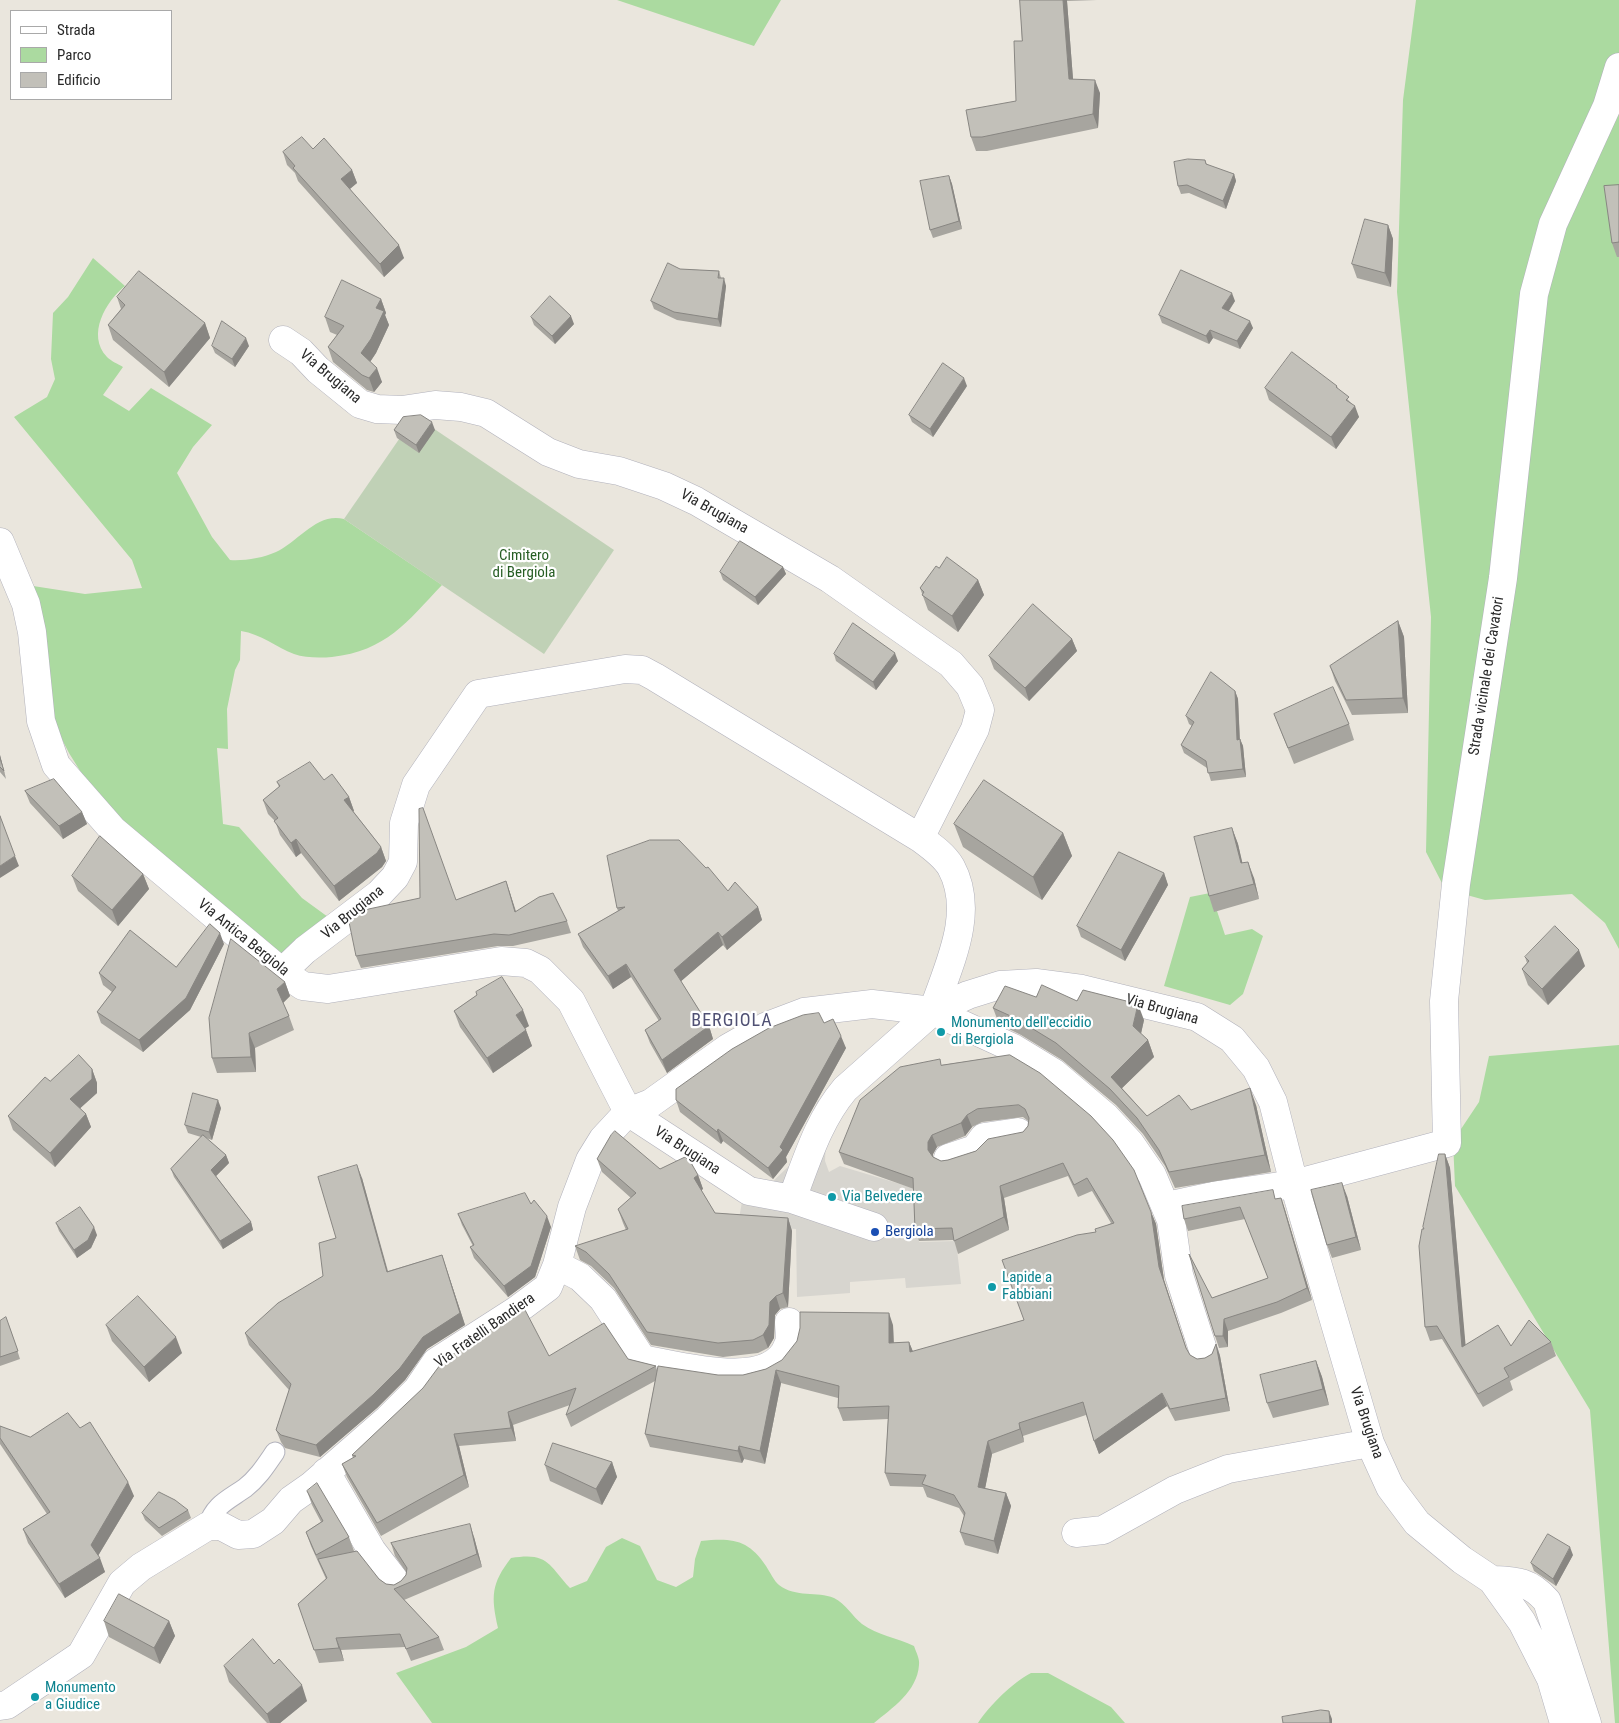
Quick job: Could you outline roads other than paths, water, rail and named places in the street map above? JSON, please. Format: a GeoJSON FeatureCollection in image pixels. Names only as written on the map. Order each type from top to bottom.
{"type":"FeatureCollection","features":[{"type":"Feature","properties":{"kind":"street","name":"Strada vicinale dei Cavatori"},"geometry":{"type":"LineString","coordinates":[[1294,1184],[1447,1143],[1444,1002],[1456,884],[1503,578],[1534,294],[1554,224],[1607,106],[1619,66]]}},
{"type":"Feature","properties":{"kind":"street","name":"Via Brugiana"},"geometry":{"type":"LineString","coordinates":[[283,340],[301,352],[318,370],[360,404],[376,409],[402,410],[435,405],[460,407],[486,413],[548,452],[579,464],[619,471],[655,483],[696,501],[830,579],[952,664],[970,686],[980,710],[975,729],[920,838]]}},
{"type":"Feature","properties":{"kind":"street","name":"Via Antica Bergiola"},"geometry":{"type":"LineString","coordinates":[[0,542],[26,604],[32,632],[41,721],[56,765],[113,830],[282,972],[303,986],[328,989],[501,961],[526,963],[540,970],[571,1000],[628,1112]]}},
{"type":"Feature","properties":{"kind":"street","name":"Via Brugiana"},"geometry":{"type":"LineString","coordinates":[[282,972],[305,950],[379,894],[395,877],[403,862],[404,823],[416,785],[478,694],[498,689],[624,669],[642,670],[920,838],[940,854],[950,866],[962,904],[958,936],[933,1011]]}},
{"type":"Feature","properties":{"kind":"street","name":"Via Brugiana"},"geometry":{"type":"LineString","coordinates":[[628,1112],[749,1191],[792,1199],[817,1132],[832,1104],[865,1070],[933,1011],[968,994],[1000,985],[1036,983],[1082,989],[1197,1017],[1232,1039],[1256,1068],[1273,1102],[1294,1184],[1370,1443],[1390,1487],[1417,1523],[1462,1560],[1492,1580],[1522,1622],[1551,1679],[1564,1723]]}},
{"type":"Feature","properties":{"kind":"street","name":"Via Brugiana"},"geometry":{"type":"LineString","coordinates":[[628,1112],[651,1103],[728,1048],[767,1026],[804,1012],[872,1004],[933,1011],[1013,1048],[1054,1073],[1106,1117],[1130,1143],[1152,1175],[1171,1220],[1179,1275],[1205,1356]]}},
{"type":"Feature","properties":{"kind":"street","name":"Via Fratelli Bandiera"},"geometry":{"type":"LineString","coordinates":[[208,1526],[221,1526],[238,1535],[253,1534],[273,1521],[291,1500],[388,1419],[417,1390],[436,1362],[517,1310],[548,1287],[557,1265],[572,1207],[590,1160],[603,1140],[628,1112]]}},
{"type":"Feature","properties":{"kind":"street"},"geometry":{"type":"LineString","coordinates":[[948,1158],[975,1150],[984,1137],[1018,1132]]}},
{"type":"Feature","properties":{"kind":"street"},"geometry":{"type":"LineString","coordinates":[[1166,1206],[1218,1195],[1294,1184]]}},
{"type":"Feature","properties":{"kind":"street"},"geometry":{"type":"LineString","coordinates":[[792,1199],[874,1227]]}},
{"type":"Feature","properties":{"kind":"street"},"geometry":{"type":"LineString","coordinates":[[557,1265],[580,1277],[604,1299],[642,1359],[714,1372],[754,1373],[776,1363],[789,1345],[789,1322]]}},
{"type":"Feature","properties":{"kind":"street"},"geometry":{"type":"LineString","coordinates":[[1076,1533],[1103,1530],[1175,1490],[1228,1470],[1370,1443]]}},
{"type":"Feature","properties":{"kind":"street"},"geometry":{"type":"LineString","coordinates":[[326,1472],[372,1551],[396,1582]]}},
{"type":"Feature","properties":{"kind":"street"},"geometry":{"type":"LineString","coordinates":[[0,1706],[7,1705],[81,1655],[122,1583],[141,1567],[208,1526]]}},
{"type":"Feature","properties":{"kind":"street"},"geometry":{"type":"LineString","coordinates":[[1492,1580],[1521,1582],[1538,1592],[1547,1601],[1586,1723]]}},
{"type":"Feature","properties":{"kind":"lane"},"geometry":{"type":"LineString","coordinates":[[208,1526],[211,1514],[223,1502],[245,1488],[263,1471],[275,1452]]}},
{"type":"Feature","properties":{"kind":"place","name":"Monumento dell'eccidio di Bergiola"},"geometry":{"type":"Point","coordinates":[941,1032]}},
{"type":"Feature","properties":{"kind":"place","name":"Via Belvedere"},"geometry":{"type":"Point","coordinates":[832,1197]}},
{"type":"Feature","properties":{"kind":"place","name":"Bergiola"},"geometry":{"type":"Point","coordinates":[875,1232]}},
{"type":"Feature","properties":{"kind":"place","name":"Lapide a Fabbiani"},"geometry":{"type":"Point","coordinates":[992,1287]}},
{"type":"Feature","properties":{"kind":"place","name":"Monumento a Giudice"},"geometry":{"type":"Point","coordinates":[35,1697]}},
{"type":"Feature","properties":{"kind":"district","name":"BERGIOLA"},"geometry":{"type":"Point","coordinates":[732,1021]}},
{"type":"Feature","properties":{"kind":"park label","name":"Cimitero di Bergiola"},"geometry":{"type":"Point","coordinates":[524,564]}}]}
